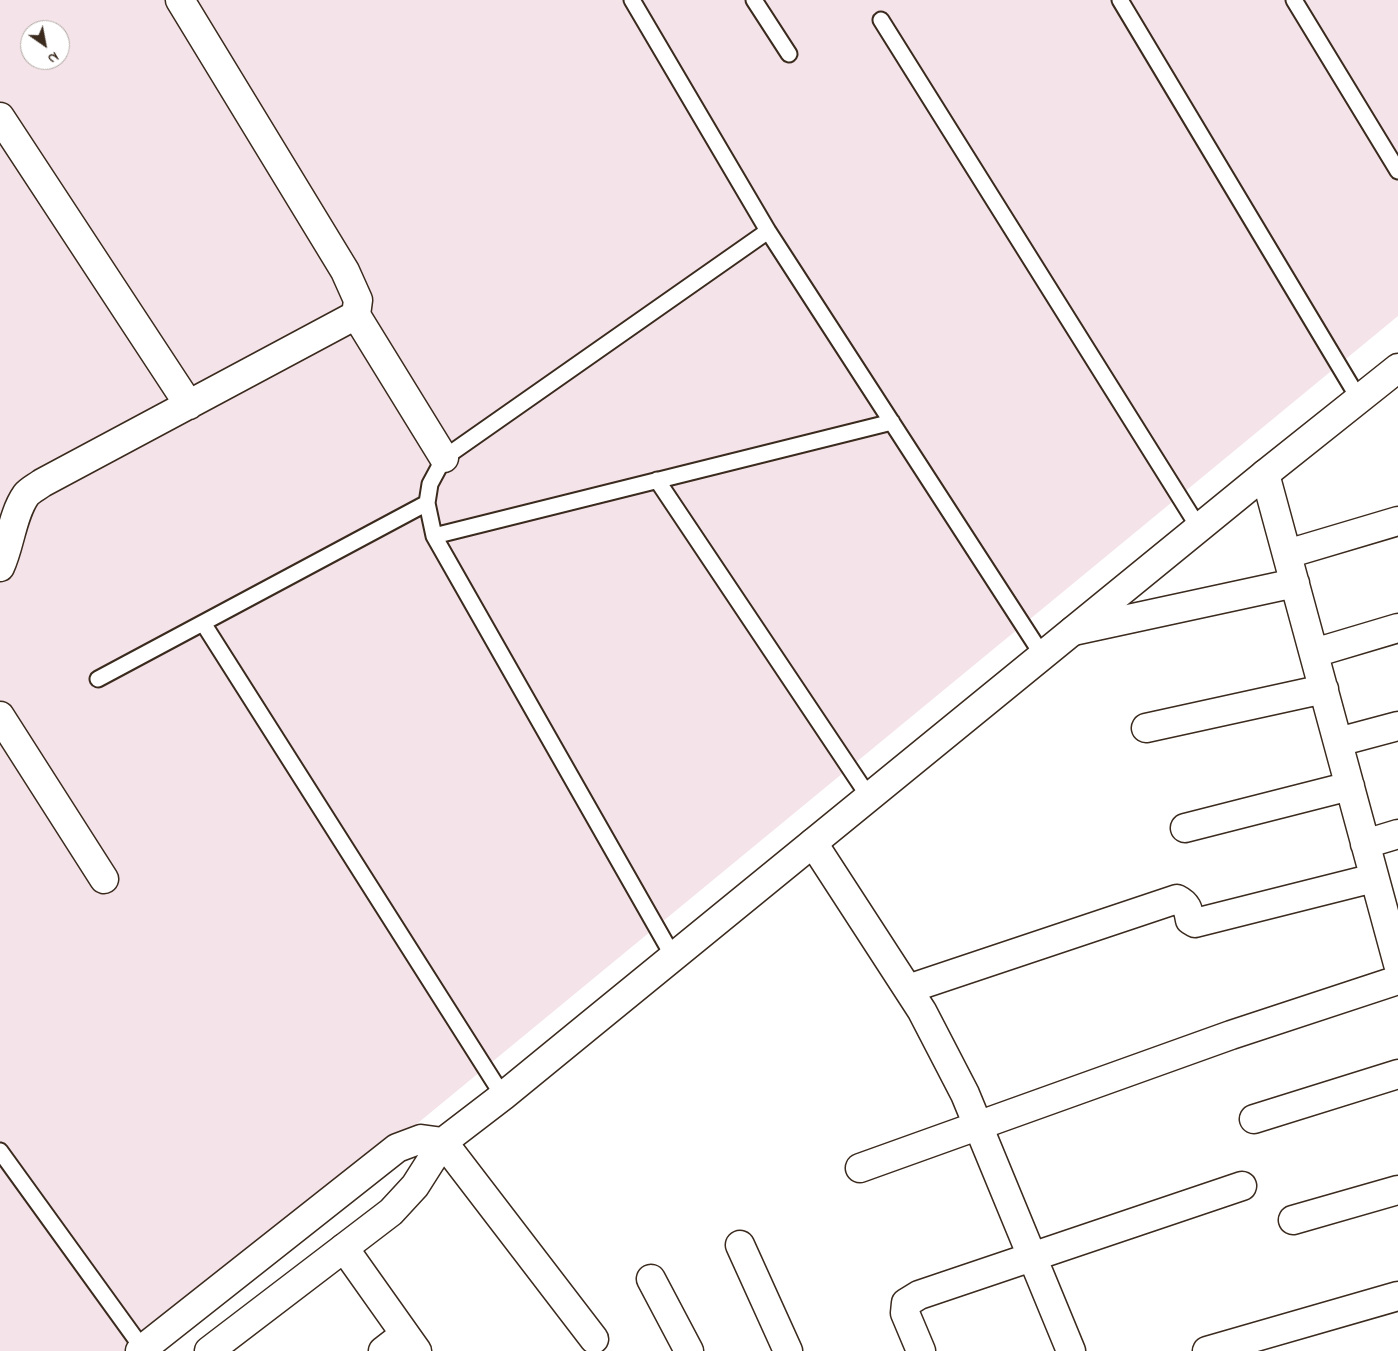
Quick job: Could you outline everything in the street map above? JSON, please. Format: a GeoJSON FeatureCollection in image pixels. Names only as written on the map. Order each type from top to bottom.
{"type":"FeatureCollection","features":[{"type":"Feature","properties":{"kind":"street"},"geometry":{"type":"LineString","coordinates":[[180,0],[345,271],[358,300],[356,315],[444,458]]}},
{"type":"Feature","properties":{"kind":"street"},"geometry":{"type":"LineString","coordinates":[[0,117],[189,405]]}},
{"type":"Feature","properties":{"kind":"street"},"geometry":{"type":"LineString","coordinates":[[0,567],[21,505],[27,494],[42,483],[356,315]]}},
{"type":"Feature","properties":{"kind":"street"},"geometry":{"type":"LineString","coordinates":[[209,1351],[391,1212],[415,1186],[443,1142],[674,958],[1265,474],[1398,368]]}},
{"type":"Feature","properties":{"kind":"street"},"geometry":{"type":"LineString","coordinates":[[1265,474],[1374,878],[1396,946]]}},
{"type":"Feature","properties":{"kind":"street"},"geometry":{"type":"LineString","coordinates":[[1287,554],[1398,521]]}},
{"type":"Feature","properties":{"kind":"street"},"geometry":{"type":"LineString","coordinates":[[1073,631],[1295,583]]}},
{"type":"Feature","properties":{"kind":"street"},"geometry":{"type":"LineString","coordinates":[[1314,654],[1398,628]]}},
{"type":"Feature","properties":{"kind":"street"},"geometry":{"type":"LineString","coordinates":[[1146,728],[1324,689]]}},
{"type":"Feature","properties":{"kind":"street"},"geometry":{"type":"LineString","coordinates":[[0,716],[104,879]]}},
{"type":"Feature","properties":{"kind":"street"},"geometry":{"type":"LineString","coordinates":[[1338,742],[1398,726]]}},
{"type":"Feature","properties":{"kind":"street"},"geometry":{"type":"LineString","coordinates":[[1185,828],[1350,786]]}},
{"type":"Feature","properties":{"kind":"street"},"geometry":{"type":"LineString","coordinates":[[1365,844],[1398,834]]}},
{"type":"Feature","properties":{"kind":"street"},"geometry":{"type":"LineString","coordinates":[[813,843],[922,1011],[965,1094],[1071,1351]]}},
{"type":"Feature","properties":{"kind":"street"},"geometry":{"type":"LineString","coordinates":[[908,990],[1177,899],[1184,902],[1188,908],[1190,920],[1195,923],[1374,878]]}},
{"type":"Feature","properties":{"kind":"street"},"geometry":{"type":"LineString","coordinates":[[860,1168],[1231,1035],[1398,980]]}},
{"type":"Feature","properties":{"kind":"street"},"geometry":{"type":"LineString","coordinates":[[1254,1119],[1398,1074]]}},
{"type":"Feature","properties":{"kind":"street"},"geometry":{"type":"LineString","coordinates":[[142,1350],[397,1148],[421,1139],[443,1142],[594,1340]]}},
{"type":"Feature","properties":{"kind":"street"},"geometry":{"type":"LineString","coordinates":[[921,1351],[905,1313],[906,1303],[919,1295],[1242,1186]]}},
{"type":"Feature","properties":{"kind":"street"},"geometry":{"type":"LineString","coordinates":[[1293,1220],[1398,1190]]}},
{"type":"Feature","properties":{"kind":"street"},"geometry":{"type":"LineString","coordinates":[[740,1245],[788,1351]]}},
{"type":"Feature","properties":{"kind":"street"},"geometry":{"type":"LineString","coordinates":[[344,1248],[411,1343],[383,1351]]}},
{"type":"Feature","properties":{"kind":"street"},"geometry":{"type":"LineString","coordinates":[[651,1279],[689,1351]]}},
{"type":"Feature","properties":{"kind":"street"},"geometry":{"type":"LineString","coordinates":[[1206,1351],[1398,1296]]}},
{"type":"Feature","properties":{"kind":"lane"},"geometry":{"type":"LineString","coordinates":[[632,0],[768,231],[1043,656]]}},
{"type":"Feature","properties":{"kind":"lane"},"geometry":{"type":"LineString","coordinates":[[754,0],[789,54]]}},
{"type":"Feature","properties":{"kind":"lane"},"geometry":{"type":"LineString","coordinates":[[1120,0],[1359,399]]}},
{"type":"Feature","properties":{"kind":"lane"},"geometry":{"type":"LineString","coordinates":[[1294,0],[1398,171]]}},
{"type":"Feature","properties":{"kind":"lane"},"geometry":{"type":"LineString","coordinates":[[881,20],[1199,528]]}},
{"type":"Feature","properties":{"kind":"lane"},"geometry":{"type":"LineString","coordinates":[[674,958],[434,536],[427,502],[430,484],[444,458],[768,231]]}},
{"type":"Feature","properties":{"kind":"lane"},"geometry":{"type":"LineString","coordinates":[[434,536],[892,422]]}},
{"type":"Feature","properties":{"kind":"lane"},"geometry":{"type":"LineString","coordinates":[[657,480],[869,797]]}},
{"type":"Feature","properties":{"kind":"lane"},"geometry":{"type":"LineString","coordinates":[[98,679],[427,502]]}},
{"type":"Feature","properties":{"kind":"lane"},"geometry":{"type":"LineString","coordinates":[[203,623],[503,1096]]}},
{"type":"Feature","properties":{"kind":"lane"},"geometry":{"type":"LineString","coordinates":[[0,1151],[142,1350]]}},
{"type":"Feature","properties":{"kind":"shaded area"},"geometry":{"type":"Polygon","coordinates":[[[0,0],[1398,0],[1398,316],[141,1351],[0,1351],[0,0]]]}}]}
